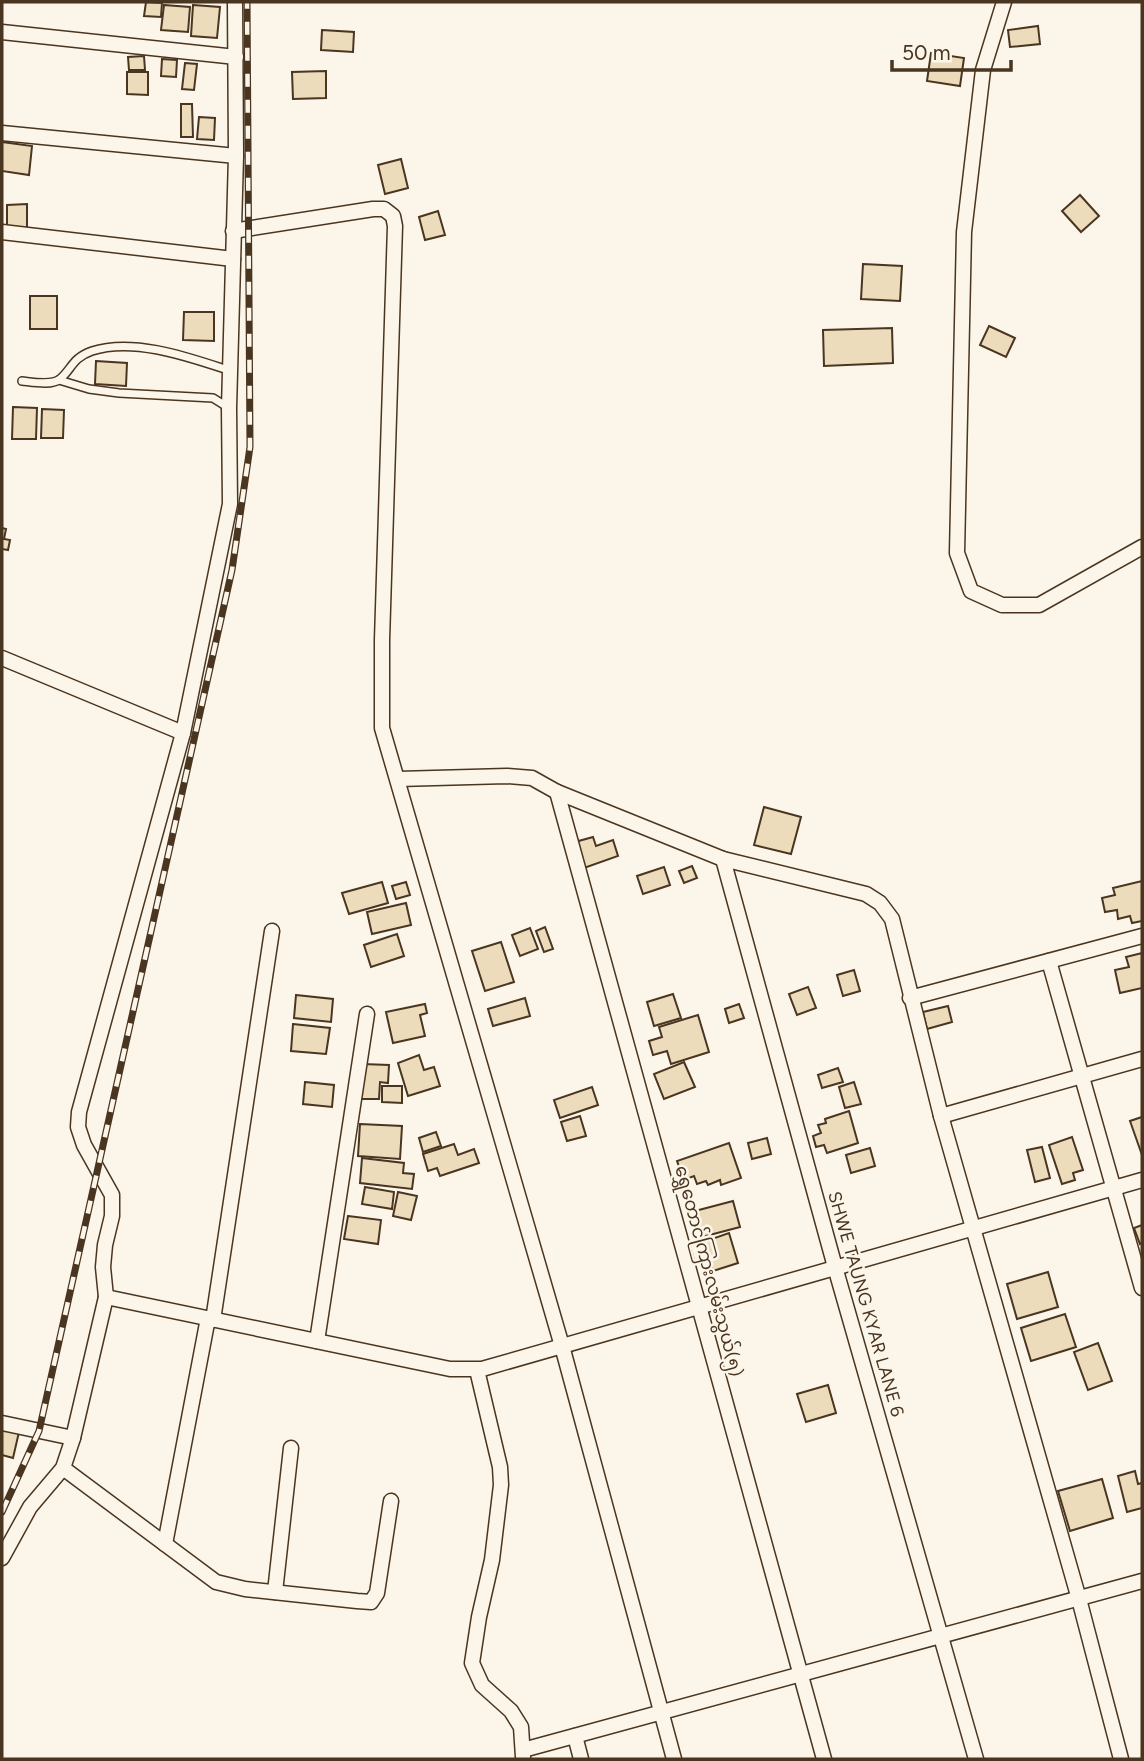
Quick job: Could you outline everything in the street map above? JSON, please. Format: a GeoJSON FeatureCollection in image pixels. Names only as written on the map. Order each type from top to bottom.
{"type":"FeatureCollection","features":[{"type":"Feature","properties":{"kind":"street"},"geometry":{"type":"LineString","coordinates":[[2,1558],[30,1507],[63,1468],[73,1438],[106,1297],[103,1267],[112,1216],[112,1195],[84,1145],[78,1127],[79,1112],[183,733],[230,504],[229,408],[236,156],[235,2]]}},
{"type":"Feature","properties":{"kind":"street"},"geometry":{"type":"LineString","coordinates":[[1004,2],[982,70],[964,232],[957,553],[971,591],[1002,605],[1039,605],[1142,547]]}},
{"type":"Feature","properties":{"kind":"street"},"geometry":{"type":"LineString","coordinates":[[2,32],[236,57]]}},
{"type":"Feature","properties":{"kind":"street"},"geometry":{"type":"LineString","coordinates":[[2,133],[236,156]]}},
{"type":"Feature","properties":{"kind":"street"},"geometry":{"type":"LineString","coordinates":[[233,231],[373,209],[384,209],[393,216],[382,729],[562,1346],[674,1759]]}},
{"type":"Feature","properties":{"kind":"street"},"geometry":{"type":"LineString","coordinates":[[2,232],[233,259]]}},
{"type":"Feature","properties":{"kind":"street"},"geometry":{"type":"LineString","coordinates":[[2,658],[183,733]]}},
{"type":"Feature","properties":{"kind":"street"},"geometry":{"type":"LineString","coordinates":[[398,779],[507,776],[532,778],[557,792],[723,859],[866,894],[880,903],[892,919],[941,1116],[1079,1599],[1121,1759]]}},
{"type":"Feature","properties":{"kind":"street","name":"ရွှေတောင်ကြားလမ်းသွယ်(၅)"},"geometry":{"type":"LineString","coordinates":[[557,792],[824,1759]]}},
{"type":"Feature","properties":{"kind":"street","name":"SHWE TAUNG KYAR LANE 6"},"geometry":{"type":"LineString","coordinates":[[723,859],[835,1267],[976,1759]]}},
{"type":"Feature","properties":{"kind":"street"},"geometry":{"type":"LineString","coordinates":[[165,1544],[211,1319],[272,931]]}},
{"type":"Feature","properties":{"kind":"street"},"geometry":{"type":"LineString","coordinates":[[910,998],[1142,936]]}},
{"type":"Feature","properties":{"kind":"street"},"geometry":{"type":"LineString","coordinates":[[1049,961],[1142,1288]]}},
{"type":"Feature","properties":{"kind":"street"},"geometry":{"type":"LineString","coordinates":[[317,1341],[367,1014]]}},
{"type":"Feature","properties":{"kind":"street"},"geometry":{"type":"LineString","coordinates":[[941,1116],[1142,1059]]}},
{"type":"Feature","properties":{"kind":"street"},"geometry":{"type":"LineString","coordinates":[[106,1297],[450,1369],[477,1370],[1142,1180]]}},
{"type":"Feature","properties":{"kind":"street"},"geometry":{"type":"LineString","coordinates":[[477,1370],[500,1466],[501,1485],[492,1560],[472,1663],[482,1685],[510,1711],[521,1727],[523,1755],[575,1736],[1142,1581]]}},
{"type":"Feature","properties":{"kind":"street"},"geometry":{"type":"LineString","coordinates":[[2,1423],[73,1438]]}},
{"type":"Feature","properties":{"kind":"street"},"geometry":{"type":"LineString","coordinates":[[275,1592],[290,1448]]}},
{"type":"Feature","properties":{"kind":"street"},"geometry":{"type":"LineString","coordinates":[[63,1468],[216,1582],[245,1589],[371,1602],[377,1593],[391,1501]]}},
{"type":"Feature","properties":{"kind":"street"},"geometry":{"type":"LineString","coordinates":[[575,1736],[581,1759]]}},
{"type":"Feature","properties":{"kind":"lane"},"geometry":{"type":"LineString","coordinates":[[59,380],[76,360],[92,351],[117,347],[189,356],[231,371]]}},
{"type":"Feature","properties":{"kind":"lane"},"geometry":{"type":"LineString","coordinates":[[22,381],[48,383],[59,380],[89,389],[119,393],[213,398],[229,408]]}},
{"type":"Feature","properties":{"kind":"building"},"geometry":{"type":"Polygon","coordinates":[[[146,2],[162,3],[161,17],[144,16],[146,2]]]}},
{"type":"Feature","properties":{"kind":"building"},"geometry":{"type":"Polygon","coordinates":[[[164,5],[190,7],[188,32],[161,30],[164,5]]]}},
{"type":"Feature","properties":{"kind":"building"},"geometry":{"type":"Polygon","coordinates":[[[193,5],[220,7],[217,38],[191,36],[193,5]]]}},
{"type":"Feature","properties":{"kind":"building"},"geometry":{"type":"Polygon","coordinates":[[[1038,26],[1040,44],[1010,47],[1008,30],[1038,26]]]}},
{"type":"Feature","properties":{"kind":"building"},"geometry":{"type":"Polygon","coordinates":[[[322,30],[354,32],[353,52],[321,50],[322,30]]]}},
{"type":"Feature","properties":{"kind":"building"},"geometry":{"type":"Polygon","coordinates":[[[931,53],[964,58],[960,86],[927,81],[931,53]]]}},
{"type":"Feature","properties":{"kind":"building"},"geometry":{"type":"Polygon","coordinates":[[[144,56],[145,70],[129,70],[128,57],[144,56]]]}},
{"type":"Feature","properties":{"kind":"building"},"geometry":{"type":"Polygon","coordinates":[[[162,59],[177,60],[176,77],[161,76],[162,59]]]}},
{"type":"Feature","properties":{"kind":"building"},"geometry":{"type":"Polygon","coordinates":[[[185,63],[197,64],[194,90],[182,89],[185,63]]]}},
{"type":"Feature","properties":{"kind":"building"},"geometry":{"type":"Polygon","coordinates":[[[326,71],[326,98],[293,99],[292,72],[326,71]]]}},
{"type":"Feature","properties":{"kind":"building"},"geometry":{"type":"Polygon","coordinates":[[[127,72],[148,72],[148,95],[127,94],[127,72]]]}},
{"type":"Feature","properties":{"kind":"building"},"geometry":{"type":"Polygon","coordinates":[[[181,104],[192,104],[193,137],[181,137],[181,104]]]}},
{"type":"Feature","properties":{"kind":"building"},"geometry":{"type":"Polygon","coordinates":[[[199,117],[215,118],[214,140],[197,139],[199,117]]]}},
{"type":"Feature","properties":{"kind":"building"},"geometry":{"type":"Polygon","coordinates":[[[2,142],[32,146],[29,175],[2,171],[2,142]]]}},
{"type":"Feature","properties":{"kind":"building"},"geometry":{"type":"Polygon","coordinates":[[[401,159],[408,188],[385,194],[378,165],[401,159]]]}},
{"type":"Feature","properties":{"kind":"building"},"geometry":{"type":"Polygon","coordinates":[[[1080,195],[1099,216],[1081,232],[1062,211],[1080,195]]]}},
{"type":"Feature","properties":{"kind":"building"},"geometry":{"type":"Polygon","coordinates":[[[27,204],[27,228],[7,228],[7,205],[27,204]]]}},
{"type":"Feature","properties":{"kind":"building"},"geometry":{"type":"Polygon","coordinates":[[[438,211],[445,235],[425,240],[419,217],[438,211]]]}},
{"type":"Feature","properties":{"kind":"building"},"geometry":{"type":"Polygon","coordinates":[[[863,264],[902,266],[900,301],[861,299],[863,264]]]}},
{"type":"Feature","properties":{"kind":"building"},"geometry":{"type":"Polygon","coordinates":[[[30,296],[57,296],[57,329],[30,329],[30,296]]]}},
{"type":"Feature","properties":{"kind":"building"},"geometry":{"type":"Polygon","coordinates":[[[184,312],[214,312],[214,341],[183,340],[184,312]]]}},
{"type":"Feature","properties":{"kind":"building"},"geometry":{"type":"Polygon","coordinates":[[[989,326],[1015,338],[1006,357],[980,345],[989,326]]]}},
{"type":"Feature","properties":{"kind":"building"},"geometry":{"type":"Polygon","coordinates":[[[892,328],[893,363],[824,366],[823,330],[892,328]]]}},
{"type":"Feature","properties":{"kind":"building"},"geometry":{"type":"Polygon","coordinates":[[[96,361],[127,363],[126,386],[95,384],[96,361]]]}},
{"type":"Feature","properties":{"kind":"building"},"geometry":{"type":"Polygon","coordinates":[[[13,407],[37,408],[36,439],[12,439],[13,407]]]}},
{"type":"Feature","properties":{"kind":"building"},"geometry":{"type":"Polygon","coordinates":[[[42,409],[64,410],[63,438],[41,438],[42,409]]]}},
{"type":"Feature","properties":{"kind":"building"},"geometry":{"type":"Polygon","coordinates":[[[2,528],[6,529],[4,539],[10,540],[8,550],[2,549],[2,528]]]}},
{"type":"Feature","properties":{"kind":"building"},"geometry":{"type":"Polygon","coordinates":[[[764,807],[801,817],[791,854],[754,845],[764,807]]]}},
{"type":"Feature","properties":{"kind":"building"},"geometry":{"type":"Polygon","coordinates":[[[593,837],[596,846],[613,840],[618,856],[584,868],[575,842],[593,837]]]}},
{"type":"Feature","properties":{"kind":"building"},"geometry":{"type":"Polygon","coordinates":[[[692,866],[697,878],[684,883],[679,871],[692,866]]]}},
{"type":"Feature","properties":{"kind":"building"},"geometry":{"type":"Polygon","coordinates":[[[664,867],[670,885],[643,894],[637,876],[664,867]]]}},
{"type":"Feature","properties":{"kind":"building"},"geometry":{"type":"Polygon","coordinates":[[[1142,881],[1142,921],[1132,923],[1130,916],[1118,919],[1117,910],[1105,912],[1102,898],[1115,895],[1113,888],[1142,881]]]}},
{"type":"Feature","properties":{"kind":"building"},"geometry":{"type":"Polygon","coordinates":[[[382,882],[388,903],[349,914],[342,893],[382,882]]]}},
{"type":"Feature","properties":{"kind":"building"},"geometry":{"type":"Polygon","coordinates":[[[406,882],[410,895],[396,899],[392,886],[406,882]]]}},
{"type":"Feature","properties":{"kind":"building"},"geometry":{"type":"Polygon","coordinates":[[[406,903],[411,925],[372,934],[367,912],[406,903]]]}},
{"type":"Feature","properties":{"kind":"building"},"geometry":{"type":"Polygon","coordinates":[[[545,927],[553,949],[544,952],[536,931],[545,927]]]}},
{"type":"Feature","properties":{"kind":"building"},"geometry":{"type":"Polygon","coordinates":[[[530,928],[538,949],[520,956],[512,935],[530,928]]]}},
{"type":"Feature","properties":{"kind":"building"},"geometry":{"type":"Polygon","coordinates":[[[397,934],[404,956],[371,967],[364,945],[397,934]]]}},
{"type":"Feature","properties":{"kind":"building"},"geometry":{"type":"Polygon","coordinates":[[[501,942],[514,982],[485,991],[472,951],[501,942]]]}},
{"type":"Feature","properties":{"kind":"building"},"geometry":{"type":"Polygon","coordinates":[[[1142,953],[1142,988],[1120,993],[1115,970],[1129,967],[1126,957],[1142,953]]]}},
{"type":"Feature","properties":{"kind":"building"},"geometry":{"type":"Polygon","coordinates":[[[854,970],[860,991],[843,996],[837,975],[854,970]]]}},
{"type":"Feature","properties":{"kind":"building"},"geometry":{"type":"Polygon","coordinates":[[[808,987],[816,1008],[797,1015],[789,994],[808,987]]]}},
{"type":"Feature","properties":{"kind":"building"},"geometry":{"type":"Polygon","coordinates":[[[673,994],[681,1018],[654,1026],[647,1002],[673,994]]]}},
{"type":"Feature","properties":{"kind":"building"},"geometry":{"type":"Polygon","coordinates":[[[296,995],[333,999],[331,1022],[294,1018],[296,995]]]}},
{"type":"Feature","properties":{"kind":"building"},"geometry":{"type":"Polygon","coordinates":[[[525,998],[530,1016],[493,1026],[488,1009],[525,998]]]}},
{"type":"Feature","properties":{"kind":"building"},"geometry":{"type":"Polygon","coordinates":[[[425,1004],[427,1013],[420,1015],[425,1036],[393,1043],[386,1012],[425,1004]]]}},
{"type":"Feature","properties":{"kind":"building"},"geometry":{"type":"Polygon","coordinates":[[[739,1004],[744,1018],[729,1023],[725,1009],[739,1004]]]}},
{"type":"Feature","properties":{"kind":"building"},"geometry":{"type":"Polygon","coordinates":[[[948,1006],[952,1022],[927,1029],[923,1012],[948,1006]]]}},
{"type":"Feature","properties":{"kind":"building"},"geometry":{"type":"Polygon","coordinates":[[[698,1015],[709,1052],[671,1064],[667,1051],[653,1055],[649,1041],[662,1037],[659,1027],[698,1015]]]}},
{"type":"Feature","properties":{"kind":"building"},"geometry":{"type":"Polygon","coordinates":[[[293,1024],[330,1028],[326,1054],[291,1051],[293,1024]]]}},
{"type":"Feature","properties":{"kind":"building"},"geometry":{"type":"Polygon","coordinates":[[[419,1055],[424,1070],[434,1067],[440,1086],[408,1096],[398,1063],[419,1055]]]}},
{"type":"Feature","properties":{"kind":"building"},"geometry":{"type":"Polygon","coordinates":[[[684,1062],[695,1087],[664,1099],[654,1074],[684,1062]]]}},
{"type":"Feature","properties":{"kind":"building"},"geometry":{"type":"Polygon","coordinates":[[[362,1064],[389,1065],[388,1083],[380,1082],[379,1099],[361,1099],[362,1064]]]}},
{"type":"Feature","properties":{"kind":"building"},"geometry":{"type":"Polygon","coordinates":[[[838,1068],[843,1082],[822,1088],[818,1075],[838,1068]]]}},
{"type":"Feature","properties":{"kind":"building"},"geometry":{"type":"Polygon","coordinates":[[[305,1082],[334,1085],[332,1107],[303,1104],[305,1082]]]}},
{"type":"Feature","properties":{"kind":"building"},"geometry":{"type":"Polygon","coordinates":[[[854,1082],[861,1104],[845,1108],[839,1087],[854,1082]]]}},
{"type":"Feature","properties":{"kind":"building"},"geometry":{"type":"Polygon","coordinates":[[[382,1086],[402,1086],[402,1103],[382,1102],[382,1086]]]}},
{"type":"Feature","properties":{"kind":"building"},"geometry":{"type":"Polygon","coordinates":[[[592,1087],[598,1105],[560,1118],[554,1100],[592,1087]]]}},
{"type":"Feature","properties":{"kind":"building"},"geometry":{"type":"Polygon","coordinates":[[[849,1111],[858,1143],[827,1153],[824,1145],[816,1147],[813,1136],[821,1133],[818,1125],[826,1123],[825,1119],[849,1111]]]}},
{"type":"Feature","properties":{"kind":"building"},"geometry":{"type":"Polygon","coordinates":[[[580,1116],[586,1136],[567,1141],[561,1122],[580,1116]]]}},
{"type":"Feature","properties":{"kind":"building"},"geometry":{"type":"Polygon","coordinates":[[[1142,1117],[1142,1155],[1130,1121],[1142,1117]]]}},
{"type":"Feature","properties":{"kind":"building"},"geometry":{"type":"Polygon","coordinates":[[[360,1124],[402,1126],[400,1159],[358,1156],[360,1124]]]}},
{"type":"Feature","properties":{"kind":"building"},"geometry":{"type":"Polygon","coordinates":[[[436,1132],[441,1146],[423,1152],[419,1138],[436,1132]]]}},
{"type":"Feature","properties":{"kind":"building"},"geometry":{"type":"Polygon","coordinates":[[[1072,1137],[1083,1170],[1073,1173],[1075,1180],[1062,1184],[1049,1145],[1072,1137]]]}},
{"type":"Feature","properties":{"kind":"building"},"geometry":{"type":"Polygon","coordinates":[[[767,1138],[771,1154],[752,1159],[748,1143],[767,1138]]]}},
{"type":"Feature","properties":{"kind":"building"},"geometry":{"type":"Polygon","coordinates":[[[729,1143],[741,1178],[721,1185],[720,1180],[708,1185],[706,1181],[697,1184],[694,1176],[684,1180],[677,1161],[729,1143]]]}},
{"type":"Feature","properties":{"kind":"building"},"geometry":{"type":"Polygon","coordinates":[[[454,1144],[458,1155],[474,1149],[479,1163],[440,1176],[437,1168],[428,1171],[423,1154],[454,1144]]]}},
{"type":"Feature","properties":{"kind":"building"},"geometry":{"type":"Polygon","coordinates":[[[1042,1147],[1050,1178],[1035,1182],[1027,1150],[1042,1147]]]}},
{"type":"Feature","properties":{"kind":"building"},"geometry":{"type":"Polygon","coordinates":[[[870,1148],[875,1166],[851,1173],[846,1155],[870,1148]]]}},
{"type":"Feature","properties":{"kind":"building"},"geometry":{"type":"Polygon","coordinates":[[[362,1158],[404,1163],[403,1173],[414,1174],[412,1189],[360,1183],[362,1158]]]}},
{"type":"Feature","properties":{"kind":"building"},"geometry":{"type":"Polygon","coordinates":[[[365,1187],[394,1192],[392,1209],[362,1204],[365,1187]]]}},
{"type":"Feature","properties":{"kind":"building"},"geometry":{"type":"Polygon","coordinates":[[[398,1192],[417,1196],[411,1220],[393,1216],[398,1192]]]}},
{"type":"Feature","properties":{"kind":"building"},"geometry":{"type":"Polygon","coordinates":[[[733,1201],[740,1227],[702,1237],[695,1211],[733,1201]]]}},
{"type":"Feature","properties":{"kind":"building"},"geometry":{"type":"Polygon","coordinates":[[[348,1216],[381,1220],[378,1244],[344,1239],[348,1216]]]}},
{"type":"Feature","properties":{"kind":"building"},"geometry":{"type":"Polygon","coordinates":[[[1142,1225],[1142,1243],[1140,1244],[1134,1228],[1142,1225]]]}},
{"type":"Feature","properties":{"kind":"building"},"geometry":{"type":"Polygon","coordinates":[[[729,1233],[738,1263],[713,1271],[703,1242],[729,1233]]]}},
{"type":"Feature","properties":{"kind":"building"},"geometry":{"type":"Polygon","coordinates":[[[1048,1272],[1058,1307],[1017,1319],[1007,1284],[1048,1272]]]}},
{"type":"Feature","properties":{"kind":"building"},"geometry":{"type":"Polygon","coordinates":[[[1065,1314],[1076,1347],[1031,1361],[1021,1328],[1065,1314]]]}},
{"type":"Feature","properties":{"kind":"building"},"geometry":{"type":"Polygon","coordinates":[[[1098,1343],[1112,1381],[1088,1390],[1074,1352],[1098,1343]]]}},
{"type":"Feature","properties":{"kind":"building"},"geometry":{"type":"Polygon","coordinates":[[[828,1385],[836,1413],[806,1422],[797,1394],[828,1385]]]}},
{"type":"Feature","properties":{"kind":"building"},"geometry":{"type":"Polygon","coordinates":[[[2,1428],[19,1432],[13,1458],[2,1455],[2,1428]]]}},
{"type":"Feature","properties":{"kind":"building"},"geometry":{"type":"Polygon","coordinates":[[[1135,1471],[1138,1484],[1142,1483],[1142,1508],[1127,1512],[1118,1476],[1135,1471]]]}},
{"type":"Feature","properties":{"kind":"building"},"geometry":{"type":"Polygon","coordinates":[[[1102,1479],[1113,1518],[1070,1531],[1058,1491],[1102,1479]]]}},
{"type":"Feature","properties":{"kind":"railway"},"geometry":{"type":"LineString","coordinates":[[2,1512],[39,1431],[232,570],[250,447],[247,2]]}}]}
